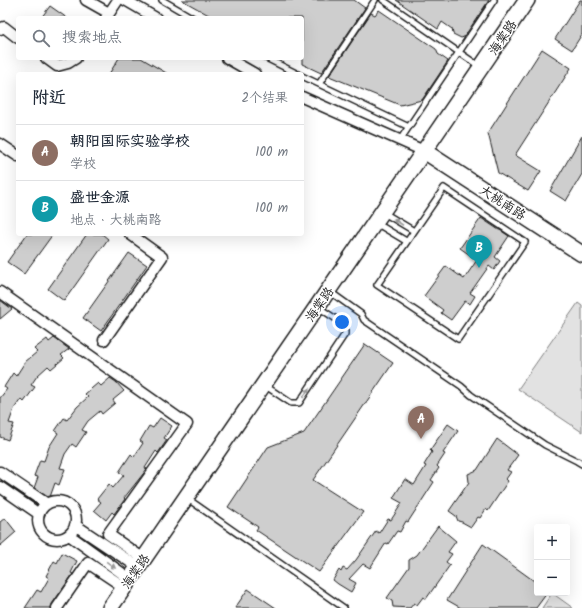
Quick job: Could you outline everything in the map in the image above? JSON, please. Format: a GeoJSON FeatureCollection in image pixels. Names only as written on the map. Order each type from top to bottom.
{"type":"FeatureCollection","features":[{"type":"Feature","properties":{"kind":"street"},"geometry":{"type":"LineString","coordinates":[[86,0],[108,16],[118,0]]}},
{"type":"Feature","properties":{"kind":"street"},"geometry":{"type":"LineString","coordinates":[[124,0],[152,16]]}},
{"type":"Feature","properties":{"kind":"street","name":"海棠路"},"geometry":{"type":"LineString","coordinates":[[110,608],[379,217],[526,0]]}},
{"type":"Feature","properties":{"kind":"street"},"geometry":{"type":"LineString","coordinates":[[0,30],[4,27],[16,36]]}},
{"type":"Feature","properties":{"kind":"street"},"geometry":{"type":"LineString","coordinates":[[49,60],[57,66],[73,60]]}},
{"type":"Feature","properties":{"kind":"street"},"geometry":{"type":"LineString","coordinates":[[230,60],[252,72]]}},
{"type":"Feature","properties":{"kind":"street"},"geometry":{"type":"LineString","coordinates":[[304,98],[424,151]]}},
{"type":"Feature","properties":{"kind":"street"},"geometry":{"type":"LineString","coordinates":[[0,144],[16,155]]}},
{"type":"Feature","properties":{"kind":"street","name":"大桃南路"},"geometry":{"type":"LineString","coordinates":[[424,151],[582,254]]}},
{"type":"Feature","properties":{"kind":"street"},"geometry":{"type":"LineString","coordinates":[[104,340],[162,256],[133,236]]}},
{"type":"Feature","properties":{"kind":"street"},"geometry":{"type":"LineString","coordinates":[[0,292],[187,424],[88,562],[57,608]]}},
{"type":"Feature","properties":{"kind":"street"},"geometry":{"type":"LineString","coordinates":[[0,472],[47,504]]}},
{"type":"Feature","properties":{"kind":"street"},"geometry":{"type":"LineString","coordinates":[[0,487],[39,514]]}},
{"type":"Feature","properties":{"kind":"street"},"geometry":{"type":"LineString","coordinates":[[59,501],[65,503],[74,512],[76,518],[75,525],[69,535],[57,540],[45,536],[41,532],[37,520],[42,508],[47,504],[59,501]]}},
{"type":"Feature","properties":{"kind":"street"},"geometry":{"type":"LineString","coordinates":[[75,525],[102,543],[134,573]]}},
{"type":"Feature","properties":{"kind":"street"},"geometry":{"type":"LineString","coordinates":[[108,534],[134,573]]}},
{"type":"Feature","properties":{"kind":"street"},"geometry":{"type":"LineString","coordinates":[[69,535],[94,554],[134,573]]}},
{"type":"Feature","properties":{"kind":"street"},"geometry":{"type":"LineString","coordinates":[[88,562],[134,573]]}},
{"type":"Feature","properties":{"kind":"lane"},"geometry":{"type":"LineString","coordinates":[[162,0],[190,16]]}},
{"type":"Feature","properties":{"kind":"lane"},"geometry":{"type":"LineString","coordinates":[[319,84],[375,0]]}},
{"type":"Feature","properties":{"kind":"lane"},"geometry":{"type":"LineString","coordinates":[[383,0],[481,67]]}},
{"type":"Feature","properties":{"kind":"lane"},"geometry":{"type":"LineString","coordinates":[[400,140],[494,0]]}},
{"type":"Feature","properties":{"kind":"lane"},"geometry":{"type":"LineString","coordinates":[[270,60],[294,72]]}},
{"type":"Feature","properties":{"kind":"lane"},"geometry":{"type":"LineString","coordinates":[[304,77],[409,127]]}},
{"type":"Feature","properties":{"kind":"lane"},"geometry":{"type":"LineString","coordinates":[[444,188],[525,242],[458,339],[376,285],[406,241],[414,232],[444,188]]}},
{"type":"Feature","properties":{"kind":"lane"},"geometry":{"type":"LineString","coordinates":[[379,217],[414,232]]}},
{"type":"Feature","properties":{"kind":"lane"},"geometry":{"type":"LineString","coordinates":[[379,217],[406,241]]}},
{"type":"Feature","properties":{"kind":"lane"},"geometry":{"type":"LineString","coordinates":[[328,291],[362,314],[364,320],[461,386],[471,395],[545,446],[582,464]]}},
{"type":"Feature","properties":{"kind":"lane"},"geometry":{"type":"LineString","coordinates":[[264,385],[291,403],[298,403],[345,334],[345,325],[317,306]]}},
{"type":"Feature","properties":{"kind":"lane"},"geometry":{"type":"LineString","coordinates":[[186,498],[344,608]]}},
{"type":"Feature","properties":{"kind":"shaded area"},"geometry":{"type":"Polygon","coordinates":[[[578,303],[582,306],[582,432],[518,389],[578,303]]]}},
{"type":"Feature","properties":{"kind":"shaded area"},"geometry":{"type":"Polygon","coordinates":[[[550,596],[556,596],[573,608],[542,608],[550,596]]]}},
{"type":"Feature","properties":{"kind":"building"},"geometry":{"type":"Polygon","coordinates":[[[182,0],[354,0],[365,8],[321,73],[302,64],[302,60],[304,60],[304,16],[210,16],[182,0]]]}},
{"type":"Feature","properties":{"kind":"building"},"geometry":{"type":"Polygon","coordinates":[[[396,0],[489,0],[464,37],[461,38],[453,34],[452,29],[442,22],[438,29],[396,0]]]}},
{"type":"Feature","properties":{"kind":"building"},"geometry":{"type":"Polygon","coordinates":[[[580,0],[582,0],[582,34],[572,50],[555,39],[580,0]]]}},
{"type":"Feature","properties":{"kind":"building"},"geometry":{"type":"Polygon","coordinates":[[[50,6],[64,16],[42,16],[50,6]]]}},
{"type":"Feature","properties":{"kind":"building"},"geometry":{"type":"Polygon","coordinates":[[[379,10],[436,49],[438,54],[448,61],[422,100],[400,105],[329,76],[371,13],[375,15],[379,10]]]}},
{"type":"Feature","properties":{"kind":"building"},"geometry":{"type":"Polygon","coordinates":[[[542,49],[571,68],[515,155],[541,171],[528,191],[498,173],[488,133],[542,49]]]}},
{"type":"Feature","properties":{"kind":"building"},"geometry":{"type":"Polygon","coordinates":[[[118,60],[144,60],[165,72],[110,72],[118,60]]]}},
{"type":"Feature","properties":{"kind":"building"},"geometry":{"type":"Polygon","coordinates":[[[582,136],[582,174],[566,201],[550,191],[582,136]]]}},
{"type":"Feature","properties":{"kind":"building"},"geometry":{"type":"Polygon","coordinates":[[[481,218],[509,236],[495,257],[500,261],[494,270],[489,266],[470,293],[475,296],[470,304],[465,301],[451,320],[441,313],[443,310],[424,296],[446,266],[464,279],[477,260],[460,248],[481,218]]]}},
{"type":"Feature","properties":{"kind":"building"},"geometry":{"type":"Polygon","coordinates":[[[26,236],[52,236],[24,274],[7,262],[26,236]]]}},
{"type":"Feature","properties":{"kind":"building"},"geometry":{"type":"Polygon","coordinates":[[[86,236],[104,236],[108,239],[64,301],[48,289],[86,236]]]}},
{"type":"Feature","properties":{"kind":"building"},"geometry":{"type":"Polygon","coordinates":[[[129,253],[147,265],[101,331],[83,318],[129,253]]]}},
{"type":"Feature","properties":{"kind":"building"},"geometry":{"type":"Polygon","coordinates":[[[0,300],[12,309],[0,319],[0,300]]]}},
{"type":"Feature","properties":{"kind":"building"},"geometry":{"type":"Polygon","coordinates":[[[54,338],[69,349],[61,355],[64,358],[51,369],[48,366],[37,376],[31,385],[35,387],[24,402],[21,399],[14,409],[9,423],[14,424],[8,440],[0,437],[0,398],[7,389],[4,387],[13,373],[16,376],[25,362],[37,352],[34,349],[47,339],[49,342],[54,338]]]}},
{"type":"Feature","properties":{"kind":"building"},"geometry":{"type":"Polygon","coordinates":[[[365,344],[393,363],[313,480],[363,512],[319,572],[256,530],[258,527],[228,507],[268,447],[304,433],[365,344]]]}},
{"type":"Feature","properties":{"kind":"building"},"geometry":{"type":"Polygon","coordinates":[[[110,378],[124,391],[113,400],[115,403],[102,414],[100,411],[88,421],[82,430],[86,432],[76,447],[72,444],[65,454],[60,468],[65,469],[59,485],[55,483],[50,497],[48,497],[34,488],[38,477],[34,476],[40,460],[44,461],[49,447],[58,433],[55,431],[64,418],[67,420],[77,407],[88,397],[85,394],[98,383],[101,386],[110,378]]]}},
{"type":"Feature","properties":{"kind":"building"},"geometry":{"type":"Polygon","coordinates":[[[160,418],[172,426],[164,438],[167,440],[158,453],[156,451],[145,468],[147,469],[124,498],[125,499],[114,514],[112,512],[106,520],[94,510],[101,502],[97,499],[109,484],[113,488],[124,475],[119,472],[131,454],[134,457],[143,443],[140,441],[149,426],[153,428],[160,418]]]}},
{"type":"Feature","properties":{"kind":"building"},"geometry":{"type":"Polygon","coordinates":[[[448,424],[458,431],[443,453],[445,454],[437,466],[439,468],[431,480],[434,482],[408,522],[406,521],[400,532],[397,531],[388,544],[386,543],[370,568],[363,564],[349,579],[356,583],[351,592],[338,584],[333,580],[339,570],[341,572],[343,568],[347,570],[356,560],[376,531],[379,533],[388,519],[391,520],[402,503],[393,498],[405,479],[414,485],[426,466],[424,465],[432,452],[430,450],[448,424]]]}},
{"type":"Feature","properties":{"kind":"building"},"geometry":{"type":"Polygon","coordinates":[[[497,439],[518,455],[507,470],[511,472],[506,479],[508,481],[488,511],[486,509],[471,527],[458,521],[456,516],[449,511],[469,482],[468,474],[477,470],[497,439]]]}},
{"type":"Feature","properties":{"kind":"building"},"geometry":{"type":"Polygon","coordinates":[[[5,518],[16,532],[0,546],[0,522],[5,518]]]}},
{"type":"Feature","properties":{"kind":"building"},"geometry":{"type":"Polygon","coordinates":[[[438,526],[456,541],[448,552],[452,554],[446,562],[450,565],[426,599],[423,597],[417,605],[414,603],[410,608],[393,607],[392,601],[387,598],[409,567],[409,560],[417,555],[438,526]]]}},
{"type":"Feature","properties":{"kind":"building"},"geometry":{"type":"Polygon","coordinates":[[[483,544],[534,581],[534,596],[545,596],[536,608],[461,608],[447,600],[483,544]]]}},
{"type":"Feature","properties":{"kind":"building"},"geometry":{"type":"Polygon","coordinates":[[[62,553],[77,561],[71,573],[73,574],[52,604],[51,608],[25,608],[37,590],[41,592],[49,578],[46,576],[54,561],[57,563],[62,553]]]}},
{"type":"Feature","properties":{"kind":"building"},"geometry":{"type":"Polygon","coordinates":[[[248,589],[276,608],[235,608],[248,589]]]}},
{"type":"Feature","properties":{"kind":"place","name":"盛世金源"},"geometry":{"type":"Point","coordinates":[479,268]}},
{"type":"Feature","properties":{"kind":"place","name":"朝阳国际实验学校"},"geometry":{"type":"Point","coordinates":[421,439]}}]}
